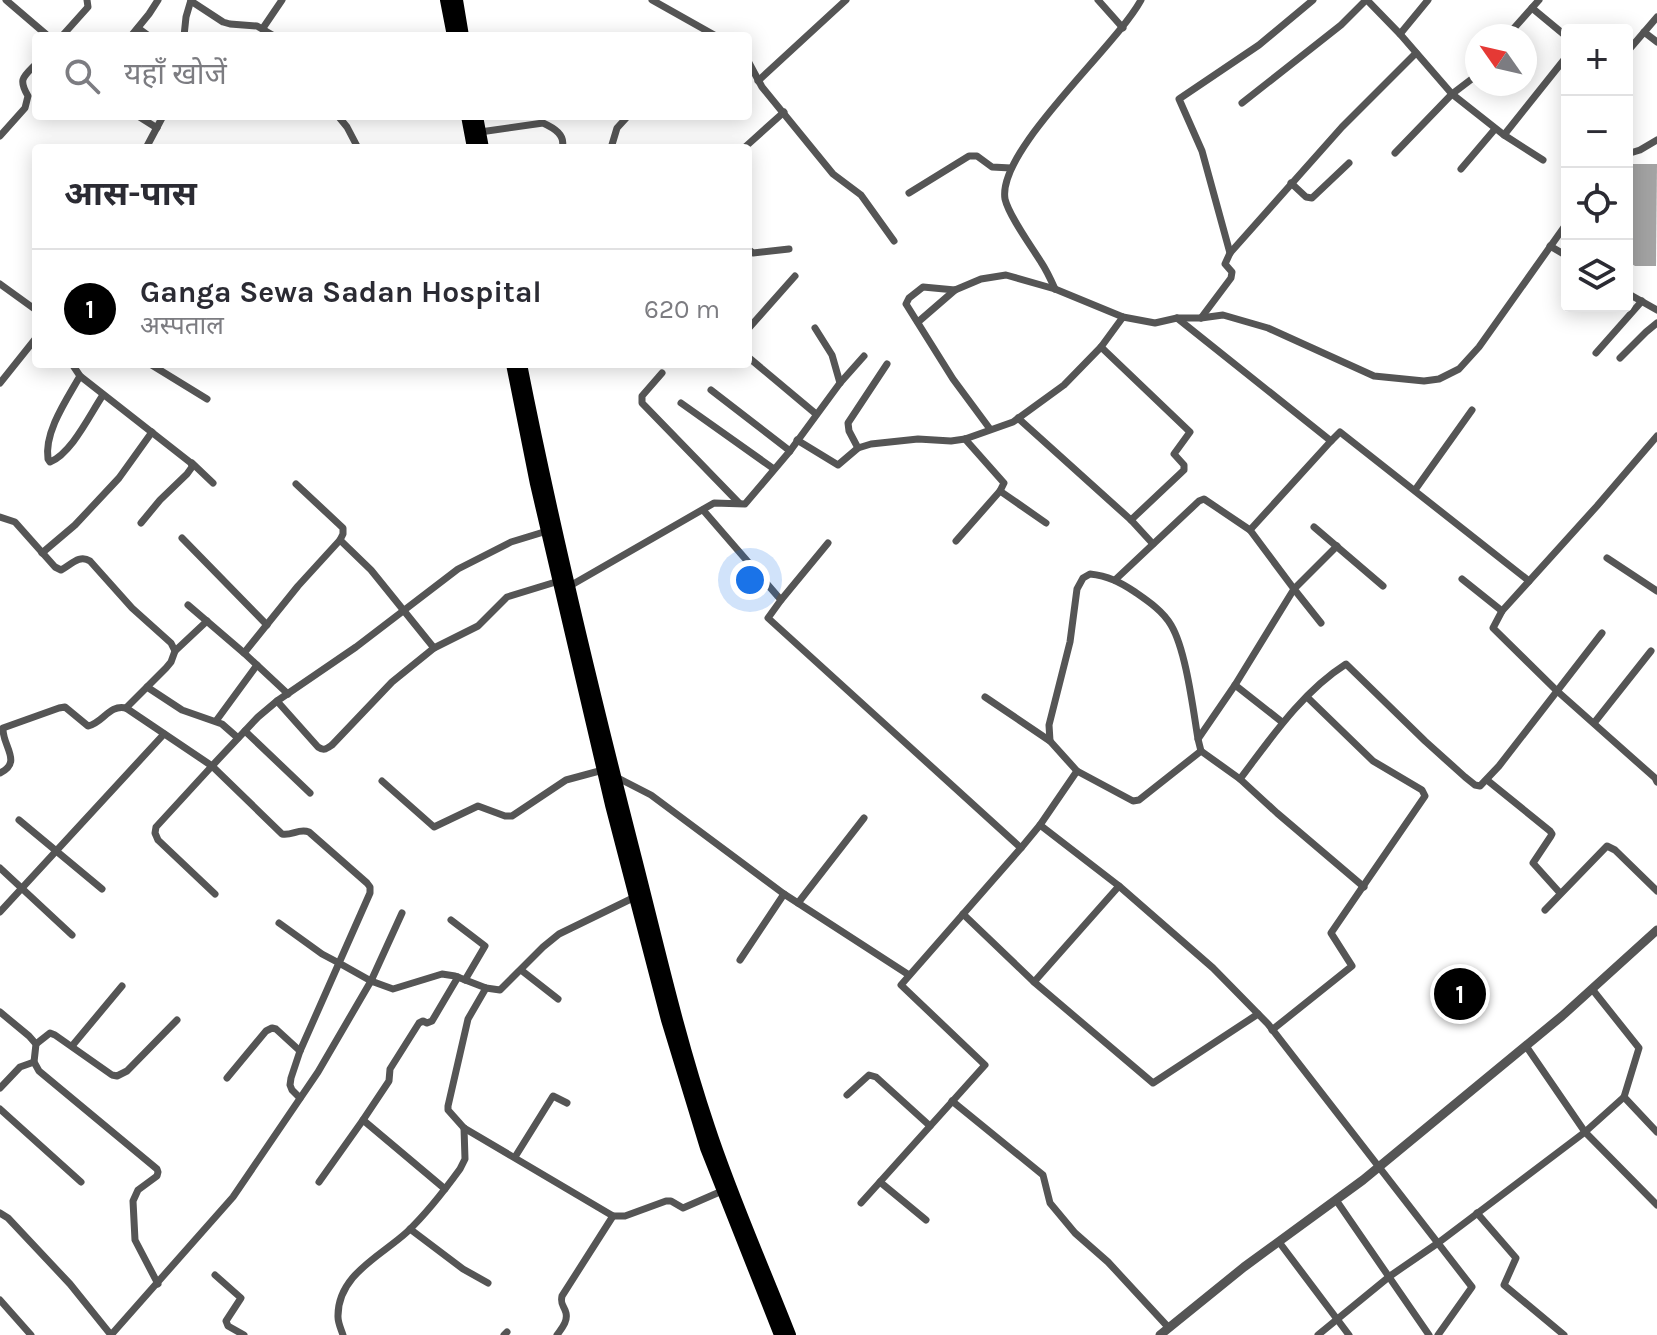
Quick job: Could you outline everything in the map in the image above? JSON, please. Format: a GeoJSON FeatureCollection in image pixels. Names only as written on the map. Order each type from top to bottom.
{"type":"FeatureCollection","features":[{"type":"Feature","properties":{"kind":"highway"},"geometry":{"type":"LineString","coordinates":[[446,0],[452,32]]}},
{"type":"Feature","properties":{"kind":"highway"},"geometry":{"type":"LineString","coordinates":[[457,0],[462,32]]}},
{"type":"Feature","properties":{"kind":"highway"},"geometry":{"type":"LineString","coordinates":[[468,120],[472,144]]}},
{"type":"Feature","properties":{"kind":"highway"},"geometry":{"type":"LineString","coordinates":[[478,120],[482,144]]}},
{"type":"Feature","properties":{"kind":"highway"},"geometry":{"type":"LineString","coordinates":[[513,368],[547,531],[584,668],[635,897],[671,1033],[722,1191],[780,1335]]}},
{"type":"Feature","properties":{"kind":"highway"},"geometry":{"type":"LineString","coordinates":[[522,368],[563,586]]}},
{"type":"Feature","properties":{"kind":"highway"},"geometry":{"type":"LineString","coordinates":[[609,773],[709,1126],[790,1335]]}},
{"type":"Feature","properties":{"kind":"street"},"geometry":{"type":"LineString","coordinates":[[6,0],[43,32]]}},
{"type":"Feature","properties":{"kind":"street"},"geometry":{"type":"LineString","coordinates":[[66,32],[88,7],[87,0]]}},
{"type":"Feature","properties":{"kind":"street"},"geometry":{"type":"LineString","coordinates":[[134,32],[158,0]]}},
{"type":"Feature","properties":{"kind":"street"},"geometry":{"type":"LineString","coordinates":[[186,32],[191,0],[223,22],[250,24],[268,32]]}},
{"type":"Feature","properties":{"kind":"street"},"geometry":{"type":"LineString","coordinates":[[263,28],[282,0]]}},
{"type":"Feature","properties":{"kind":"street"},"geometry":{"type":"LineString","coordinates":[[652,0],[665,4],[710,32]]}},
{"type":"Feature","properties":{"kind":"street"},"geometry":{"type":"LineString","coordinates":[[1098,0],[1123,28]]}},
{"type":"Feature","properties":{"kind":"street"},"geometry":{"type":"LineString","coordinates":[[1055,289],[1005,199],[1006,182],[1017,156],[1040,124],[1123,28],[1141,0]]}},
{"type":"Feature","properties":{"kind":"street"},"geometry":{"type":"LineString","coordinates":[[1230,253],[1202,151],[1179,99],[1259,45],[1313,0]]}},
{"type":"Feature","properties":{"kind":"street"},"geometry":{"type":"LineString","coordinates":[[1242,103],[1341,25],[1366,0],[1452,94],[1495,129],[1543,160]]}},
{"type":"Feature","properties":{"kind":"street"},"geometry":{"type":"LineString","coordinates":[[1400,34],[1428,0]]}},
{"type":"Feature","properties":{"kind":"street"},"geometry":{"type":"LineString","coordinates":[[1518,24],[1539,0]]}},
{"type":"Feature","properties":{"kind":"street"},"geometry":{"type":"LineString","coordinates":[[758,81],[841,2]]}},
{"type":"Feature","properties":{"kind":"street"},"geometry":{"type":"LineString","coordinates":[[1532,8],[1561,32]]}},
{"type":"Feature","properties":{"kind":"street"},"geometry":{"type":"LineString","coordinates":[[1633,45],[1657,17]]}},
{"type":"Feature","properties":{"kind":"street"},"geometry":{"type":"LineString","coordinates":[[698,32],[702,27]]}},
{"type":"Feature","properties":{"kind":"street"},"geometry":{"type":"LineString","coordinates":[[138,28],[144,32]]}},
{"type":"Feature","properties":{"kind":"street"},"geometry":{"type":"LineString","coordinates":[[1644,32],[1657,42]]}},
{"type":"Feature","properties":{"kind":"street"},"geometry":{"type":"LineString","coordinates":[[1201,318],[1231,278],[1232,272],[1225,264],[1230,253],[1342,127],[1416,53]]}},
{"type":"Feature","properties":{"kind":"street"},"geometry":{"type":"LineString","coordinates":[[1504,135],[1561,64]]}},
{"type":"Feature","properties":{"kind":"street"},"geometry":{"type":"LineString","coordinates":[[0,136],[25,108],[28,96],[22,84],[23,77],[32,68]]}},
{"type":"Feature","properties":{"kind":"street"},"geometry":{"type":"LineString","coordinates":[[752,69],[758,81],[833,174],[861,195],[894,241]]}},
{"type":"Feature","properties":{"kind":"street"},"geometry":{"type":"LineString","coordinates":[[1395,153],[1465,84]]}},
{"type":"Feature","properties":{"kind":"street"},"geometry":{"type":"LineString","coordinates":[[748,144],[784,112]]}},
{"type":"Feature","properties":{"kind":"street"},"geometry":{"type":"LineString","coordinates":[[144,120],[157,128]]}},
{"type":"Feature","properties":{"kind":"street"},"geometry":{"type":"LineString","coordinates":[[148,144],[161,120]]}},
{"type":"Feature","properties":{"kind":"street"},"geometry":{"type":"LineString","coordinates":[[341,120],[356,144]]}},
{"type":"Feature","properties":{"kind":"street"},"geometry":{"type":"LineString","coordinates":[[612,144],[617,128],[624,120]]}},
{"type":"Feature","properties":{"kind":"street"},"geometry":{"type":"LineString","coordinates":[[480,132],[543,123],[561,135],[563,144]]}},
{"type":"Feature","properties":{"kind":"street"},"geometry":{"type":"LineString","coordinates":[[1461,169],[1495,129]]}},
{"type":"Feature","properties":{"kind":"street"},"geometry":{"type":"LineString","coordinates":[[1633,152],[1657,140]]}},
{"type":"Feature","properties":{"kind":"street"},"geometry":{"type":"LineString","coordinates":[[909,193],[969,156],[977,156],[992,167],[1011,168]]}},
{"type":"Feature","properties":{"kind":"street"},"geometry":{"type":"LineString","coordinates":[[1291,183],[1306,197],[1312,198],[1349,163]]}},
{"type":"Feature","properties":{"kind":"street"},"geometry":{"type":"LineString","coordinates":[[918,322],[955,290],[981,279],[1006,275],[1055,289],[1123,317],[1155,323],[1223,315],[1268,328],[1374,376],[1424,381],[1439,379],[1459,369],[1479,347],[1561,231]]}},
{"type":"Feature","properties":{"kind":"street"},"geometry":{"type":"LineString","coordinates":[[1550,246],[1561,252]]}},
{"type":"Feature","properties":{"kind":"street"},"geometry":{"type":"LineString","coordinates":[[752,252],[789,249]]}},
{"type":"Feature","properties":{"kind":"street"},"geometry":{"type":"LineString","coordinates":[[752,318],[795,276]]}},
{"type":"Feature","properties":{"kind":"street"},"geometry":{"type":"LineString","coordinates":[[0,284],[32,307]]}},
{"type":"Feature","properties":{"kind":"street"},"geometry":{"type":"LineString","coordinates":[[955,290],[926,286],[909,298],[906,304],[953,379],[990,429]]}},
{"type":"Feature","properties":{"kind":"street"},"geometry":{"type":"LineString","coordinates":[[1633,296],[1657,310]]}},
{"type":"Feature","properties":{"kind":"street"},"geometry":{"type":"LineString","coordinates":[[1596,353],[1642,301]]}},
{"type":"Feature","properties":{"kind":"street"},"geometry":{"type":"LineString","coordinates":[[797,440],[838,465],[858,448],[871,444],[918,439],[965,439],[1013,422],[1064,385],[1101,347],[1123,317]]}},
{"type":"Feature","properties":{"kind":"street"},"geometry":{"type":"LineString","coordinates":[[1177,318],[1331,441]]}},
{"type":"Feature","properties":{"kind":"street"},"geometry":{"type":"LineString","coordinates":[[1620,358],[1657,323]]}},
{"type":"Feature","properties":{"kind":"street"},"geometry":{"type":"LineString","coordinates":[[815,328],[832,355],[840,383]]}},
{"type":"Feature","properties":{"kind":"street"},"geometry":{"type":"LineString","coordinates":[[0,383],[32,343]]}},
{"type":"Feature","properties":{"kind":"street"},"geometry":{"type":"LineString","coordinates":[[1101,347],[1190,432],[1174,454],[1184,465],[1184,470],[1131,520]]}},
{"type":"Feature","properties":{"kind":"street"},"geometry":{"type":"LineString","coordinates":[[277,701],[318,747],[326,750],[392,682],[434,648],[478,626],[507,597],[563,586],[714,503],[745,504],[864,356]]}},
{"type":"Feature","properties":{"kind":"street"},"geometry":{"type":"LineString","coordinates":[[752,360],[816,414]]}},
{"type":"Feature","properties":{"kind":"street"},"geometry":{"type":"LineString","coordinates":[[858,448],[848,423],[887,364]]}},
{"type":"Feature","properties":{"kind":"street"},"geometry":{"type":"LineString","coordinates":[[75,368],[80,376],[213,483]]}},
{"type":"Feature","properties":{"kind":"street"},"geometry":{"type":"LineString","coordinates":[[157,368],[207,399]]}},
{"type":"Feature","properties":{"kind":"street"},"geometry":{"type":"LineString","coordinates":[[662,373],[642,396],[642,403],[739,503]]}},
{"type":"Feature","properties":{"kind":"street"},"geometry":{"type":"LineString","coordinates":[[80,376],[56,419],[47,453],[50,462],[68,448],[103,395]]}},
{"type":"Feature","properties":{"kind":"street"},"geometry":{"type":"LineString","coordinates":[[711,390],[790,451]]}},
{"type":"Feature","properties":{"kind":"street"},"geometry":{"type":"LineString","coordinates":[[681,403],[774,469]]}},
{"type":"Feature","properties":{"kind":"street"},"geometry":{"type":"LineString","coordinates":[[1415,490],[1472,410]]}},
{"type":"Feature","properties":{"kind":"street"},"geometry":{"type":"LineString","coordinates":[[1018,418],[1131,520],[1153,544]]}},
{"type":"Feature","properties":{"kind":"street"},"geometry":{"type":"LineString","coordinates":[[42,553],[75,525],[119,478],[152,432]]}},
{"type":"Feature","properties":{"kind":"street"},"geometry":{"type":"LineString","coordinates":[[1250,530],[1340,432],[1529,581]]}},
{"type":"Feature","properties":{"kind":"street"},"geometry":{"type":"LineString","coordinates":[[1656,779],[1556,690],[1493,628],[1502,611],[1657,436]]}},
{"type":"Feature","properties":{"kind":"street"},"geometry":{"type":"LineString","coordinates":[[956,541],[1004,483],[965,439]]}},
{"type":"Feature","properties":{"kind":"street"},"geometry":{"type":"LineString","coordinates":[[141,523],[187,474],[191,463]]}},
{"type":"Feature","properties":{"kind":"street"},"geometry":{"type":"LineString","coordinates":[[244,653],[343,534],[343,528],[296,484]]}},
{"type":"Feature","properties":{"kind":"street"},"geometry":{"type":"LineString","coordinates":[[1000,491],[1046,523]]}},
{"type":"Feature","properties":{"kind":"street"},"geometry":{"type":"LineString","coordinates":[[1115,580],[1204,499],[1250,530],[1321,623]]}},
{"type":"Feature","properties":{"kind":"street"},"geometry":{"type":"LineString","coordinates":[[703,510],[781,600]]}},
{"type":"Feature","properties":{"kind":"street"},"geometry":{"type":"LineString","coordinates":[[0,517],[15,522],[61,570],[80,558],[90,561],[132,608],[171,643],[175,651]]}},
{"type":"Feature","properties":{"kind":"street"},"geometry":{"type":"LineString","coordinates":[[1314,527],[1383,586]]}},
{"type":"Feature","properties":{"kind":"street"},"geometry":{"type":"LineString","coordinates":[[215,894],[158,840],[156,827],[258,717],[277,701],[356,647],[458,569],[511,542],[547,531]]}},
{"type":"Feature","properties":{"kind":"street"},"geometry":{"type":"LineString","coordinates":[[182,538],[267,625]]}},
{"type":"Feature","properties":{"kind":"street"},"geometry":{"type":"LineString","coordinates":[[340,540],[371,570],[434,648]]}},
{"type":"Feature","properties":{"kind":"street"},"geometry":{"type":"LineString","coordinates":[[828,543],[768,618],[1021,848]]}},
{"type":"Feature","properties":{"kind":"street"},"geometry":{"type":"LineString","coordinates":[[1198,739],[1294,589],[1337,546]]}},
{"type":"Feature","properties":{"kind":"street"},"geometry":{"type":"LineString","coordinates":[[1607,558],[1657,591]]}},
{"type":"Feature","properties":{"kind":"street"},"geometry":{"type":"LineString","coordinates":[[1050,741],[1049,725],[1070,642],[1079,583],[1090,574],[1115,580],[1152,604],[1171,625],[1181,653],[1201,751],[1240,779],[1364,887]]}},
{"type":"Feature","properties":{"kind":"street"},"geometry":{"type":"LineString","coordinates":[[1462,579],[1502,611]]}},
{"type":"Feature","properties":{"kind":"street"},"geometry":{"type":"LineString","coordinates":[[188,605],[288,694]]}},
{"type":"Feature","properties":{"kind":"street"},"geometry":{"type":"LineString","coordinates":[[126,708],[171,662],[175,651],[207,621]]}},
{"type":"Feature","properties":{"kind":"street"},"geometry":{"type":"LineString","coordinates":[[1240,779],[1282,722],[1346,664],[1425,741],[1478,786],[1487,780],[1602,633]]}},
{"type":"Feature","properties":{"kind":"street"},"geometry":{"type":"LineString","coordinates":[[1594,723],[1651,651]]}},
{"type":"Feature","properties":{"kind":"street"},"geometry":{"type":"LineString","coordinates":[[216,721],[257,665]]}},
{"type":"Feature","properties":{"kind":"street"},"geometry":{"type":"LineString","coordinates":[[1235,685],[1282,722]]}},
{"type":"Feature","properties":{"kind":"street"},"geometry":{"type":"LineString","coordinates":[[147,687],[182,710],[216,721],[238,738]]}},
{"type":"Feature","properties":{"kind":"street"},"geometry":{"type":"LineString","coordinates":[[985,697],[1050,741],[1077,771],[1133,801],[1139,800],[1201,751]]}},
{"type":"Feature","properties":{"kind":"street"},"geometry":{"type":"LineString","coordinates":[[1272,1030],[1352,966],[1331,933],[1423,801],[1425,793],[1373,761],[1307,697]]}},
{"type":"Feature","properties":{"kind":"street"},"geometry":{"type":"LineString","coordinates":[[0,773],[5,772],[12,759],[1,733],[3,728],[65,707],[88,726],[94,725],[114,708],[126,708],[212,766],[282,834],[309,832],[367,883],[370,893],[300,1051],[290,1085],[300,1098]]}},
{"type":"Feature","properties":{"kind":"street"},"geometry":{"type":"LineString","coordinates":[[245,731],[310,793]]}},
{"type":"Feature","properties":{"kind":"street"},"geometry":{"type":"LineString","coordinates":[[0,912],[164,734]]}},
{"type":"Feature","properties":{"kind":"street"},"geometry":{"type":"LineString","coordinates":[[861,1203],[985,1065],[901,985],[1040,825],[1077,771]]}},
{"type":"Feature","properties":{"kind":"street"},"geometry":{"type":"LineString","coordinates":[[382,781],[434,827],[478,806],[512,816],[566,780],[609,773],[651,795],[784,894],[909,975]]}},
{"type":"Feature","properties":{"kind":"street"},"geometry":{"type":"LineString","coordinates":[[1487,780],[1552,834],[1533,863],[1560,893]]}},
{"type":"Feature","properties":{"kind":"street"},"geometry":{"type":"LineString","coordinates":[[798,903],[864,818]]}},
{"type":"Feature","properties":{"kind":"street"},"geometry":{"type":"LineString","coordinates":[[19,820],[102,889]]}},
{"type":"Feature","properties":{"kind":"street"},"geometry":{"type":"LineString","coordinates":[[1040,825],[1119,886],[1213,968],[1272,1030],[1379,1167],[1472,1287],[1438,1335]]}},
{"type":"Feature","properties":{"kind":"street"},"geometry":{"type":"LineString","coordinates":[[1545,910],[1607,846],[1657,891]]}},
{"type":"Feature","properties":{"kind":"street"},"geometry":{"type":"LineString","coordinates":[[0,868],[72,935]]}},
{"type":"Feature","properties":{"kind":"street"},"geometry":{"type":"LineString","coordinates":[[1034,982],[1119,886]]}},
{"type":"Feature","properties":{"kind":"street"},"geometry":{"type":"LineString","coordinates":[[740,960],[784,894]]}},
{"type":"Feature","properties":{"kind":"street"},"geometry":{"type":"LineString","coordinates":[[279,923],[322,954],[371,981],[393,989],[442,974],[500,990],[559,934],[635,897]]}},
{"type":"Feature","properties":{"kind":"street"},"geometry":{"type":"LineString","coordinates":[[0,1213],[116,1333],[233,1197],[318,1072],[371,981],[402,913]]}},
{"type":"Feature","properties":{"kind":"street"},"geometry":{"type":"LineString","coordinates":[[963,914],[1034,982],[1153,1083],[1258,1014]]}},
{"type":"Feature","properties":{"kind":"street"},"geometry":{"type":"LineString","coordinates":[[319,1182],[389,1081],[390,1069],[412,1033],[420,1022],[432,1021],[485,946],[451,920]]}},
{"type":"Feature","properties":{"kind":"street"},"geometry":{"type":"LineString","coordinates":[[1160,1335],[1244,1267],[1379,1167],[1526,1046],[1657,930]]}},
{"type":"Feature","properties":{"kind":"street"},"geometry":{"type":"LineString","coordinates":[[521,970],[558,999]]}},
{"type":"Feature","properties":{"kind":"street"},"geometry":{"type":"LineString","coordinates":[[72,1046],[122,986]]}},
{"type":"Feature","properties":{"kind":"street"},"geometry":{"type":"LineString","coordinates":[[486,988],[468,1019],[448,1106],[464,1128],[613,1216],[625,1216],[666,1201],[683,1208],[722,1191]]}},
{"type":"Feature","properties":{"kind":"street"},"geometry":{"type":"LineString","coordinates":[[1318,1335],[1390,1276],[1585,1132],[1624,1097],[1639,1048],[1592,989]]}},
{"type":"Feature","properties":{"kind":"street"},"geometry":{"type":"LineString","coordinates":[[0,1012],[36,1044]]}},
{"type":"Feature","properties":{"kind":"street"},"geometry":{"type":"LineString","coordinates":[[158,1284],[135,1240],[133,1201],[138,1190],[157,1176],[157,1169],[39,1071],[34,1062],[36,1044],[50,1033],[117,1076],[127,1071],[177,1020]]}},
{"type":"Feature","properties":{"kind":"street"},"geometry":{"type":"LineString","coordinates":[[227,1078],[266,1031],[272,1028],[300,1051]]}},
{"type":"Feature","properties":{"kind":"street"},"geometry":{"type":"LineString","coordinates":[[1526,1046],[1585,1132],[1657,1205]]}},
{"type":"Feature","properties":{"kind":"street"},"geometry":{"type":"LineString","coordinates":[[0,1088],[20,1067],[34,1062]]}},
{"type":"Feature","properties":{"kind":"street"},"geometry":{"type":"LineString","coordinates":[[847,1095],[872,1075],[930,1126]]}},
{"type":"Feature","properties":{"kind":"street"},"geometry":{"type":"LineString","coordinates":[[515,1157],[553,1096],[567,1103]]}},
{"type":"Feature","properties":{"kind":"street"},"geometry":{"type":"LineString","coordinates":[[1624,1097],[1657,1132]]}},
{"type":"Feature","properties":{"kind":"street"},"geometry":{"type":"LineString","coordinates":[[952,1101],[1043,1175],[1050,1203],[1058,1213],[1169,1328]]}},
{"type":"Feature","properties":{"kind":"street"},"geometry":{"type":"LineString","coordinates":[[0,1109],[81,1182]]}},
{"type":"Feature","properties":{"kind":"street"},"geometry":{"type":"LineString","coordinates":[[363,1120],[445,1189]]}},
{"type":"Feature","properties":{"kind":"street"},"geometry":{"type":"LineString","coordinates":[[343,1335],[338,1314],[348,1283],[410,1229],[460,1169],[465,1159],[464,1128]]}},
{"type":"Feature","properties":{"kind":"street"},"geometry":{"type":"LineString","coordinates":[[880,1182],[926,1220]]}},
{"type":"Feature","properties":{"kind":"street"},"geometry":{"type":"LineString","coordinates":[[1336,1200],[1429,1335]]}},
{"type":"Feature","properties":{"kind":"street"},"geometry":{"type":"LineString","coordinates":[[1477,1213],[1516,1258],[1504,1285],[1564,1335]]}},
{"type":"Feature","properties":{"kind":"street"},"geometry":{"type":"LineString","coordinates":[[557,1335],[566,1318],[561,1305],[562,1296],[613,1216]]}},
{"type":"Feature","properties":{"kind":"street"},"geometry":{"type":"LineString","coordinates":[[410,1229],[463,1269],[488,1283]]}},
{"type":"Feature","properties":{"kind":"street"},"geometry":{"type":"LineString","coordinates":[[1279,1242],[1349,1335]]}},
{"type":"Feature","properties":{"kind":"street"},"geometry":{"type":"LineString","coordinates":[[215,1275],[241,1298],[226,1324],[244,1335]]}},
{"type":"Feature","properties":{"kind":"street"},"geometry":{"type":"LineString","coordinates":[[0,1300],[31,1335]]}},
{"type":"Feature","properties":{"kind":"shaded area"},"geometry":{"type":"Polygon","coordinates":[[[1633,164],[1657,164],[1656,266],[1635,266],[1633,164]]]}},
{"type":"Feature","properties":{"kind":"place","name":"Ganga Sewa Sadan Hospital"},"geometry":{"type":"Point","coordinates":[1460,994]}}]}
